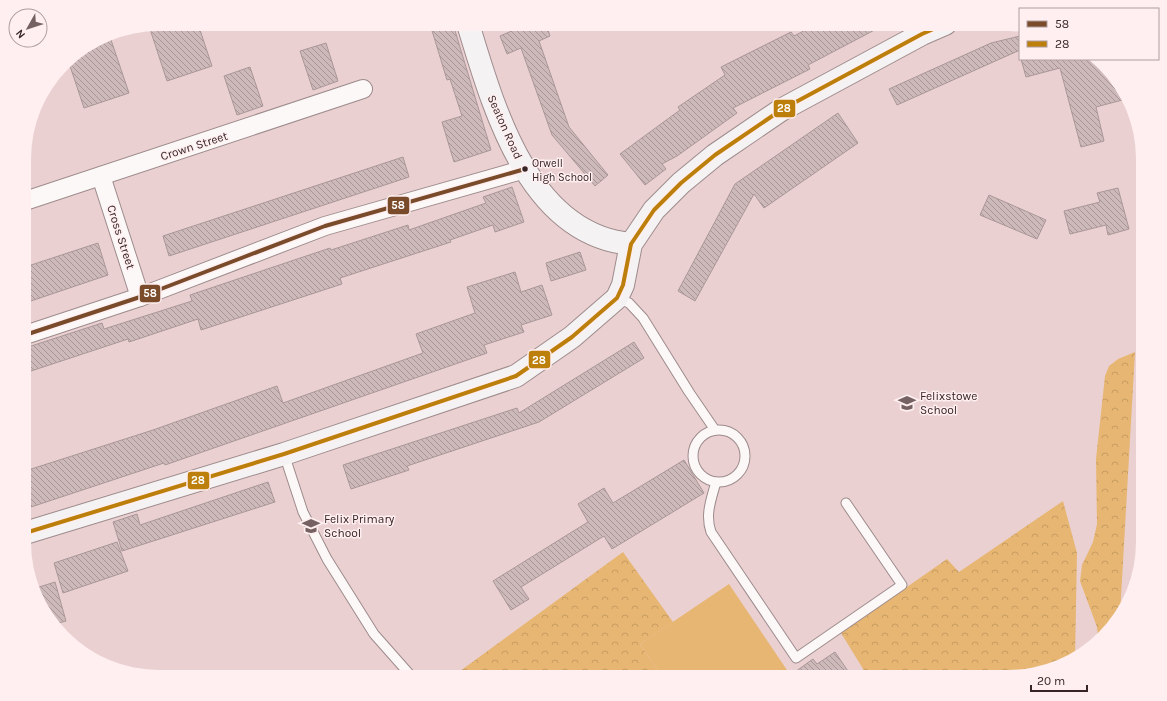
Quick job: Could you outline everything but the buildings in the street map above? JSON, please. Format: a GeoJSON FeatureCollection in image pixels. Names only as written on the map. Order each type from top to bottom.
{"type":"FeatureCollection","features":[{"type":"Feature","properties":{"kind":"street","name":"Seaton Road"},"geometry":{"type":"LineString","coordinates":[[470,31],[511,147],[543,194],[575,223],[608,240],[631,244]]}},
{"type":"Feature","properties":{"kind":"street"},"geometry":{"type":"LineString","coordinates":[[31,531],[284,454],[516,376],[572,337],[617,298],[623,285],[631,244],[654,210],[681,183],[715,155],[781,110],[917,31]]}},
{"type":"Feature","properties":{"kind":"street","name":"Crown Street"},"geometry":{"type":"LineString","coordinates":[[31,199],[363,89]]}},
{"type":"Feature","properties":{"kind":"street"},"geometry":{"type":"LineString","coordinates":[[31,333],[140,297],[325,226],[525,169]]}},
{"type":"Feature","properties":{"kind":"street","name":"Cross Street"},"geometry":{"type":"LineString","coordinates":[[101,176],[140,297]]}},
{"type":"Feature","properties":{"kind":"lane"},"geometry":{"type":"LineString","coordinates":[[617,298],[629,303],[643,318],[714,430]]}},
{"type":"Feature","properties":{"kind":"lane"},"geometry":{"type":"LineString","coordinates":[[714,430],[728,432],[740,440],[745,452],[744,466],[735,478],[723,483],[716,482],[709,481],[698,473],[692,460],[694,446],[702,435],[714,430]]}},
{"type":"Feature","properties":{"kind":"lane"},"geometry":{"type":"LineString","coordinates":[[284,454],[303,512],[327,559],[374,634],[406,670]]}},
{"type":"Feature","properties":{"kind":"lane"},"geometry":{"type":"LineString","coordinates":[[716,482],[708,512],[708,524],[711,532],[796,658],[902,585],[846,503]]}},
{"type":"Feature","properties":{"kind":"green space"},"geometry":{"type":"Polygon","coordinates":[[[1135,352],[1121,603],[1110,620],[1098,634],[1097,627],[1080,581],[1082,565],[1093,542],[1097,524],[1096,459],[1105,376],[1109,366],[1118,359],[1135,352]]]}},
{"type":"Feature","properties":{"kind":"green space"},"geometry":{"type":"Polygon","coordinates":[[[1063,501],[1077,553],[1075,651],[1049,663],[1033,668],[1017,670],[864,670],[841,633],[947,559],[959,572],[1063,501]]]}},
{"type":"Feature","properties":{"kind":"green space"},"geometry":{"type":"Polygon","coordinates":[[[623,552],[673,622],[640,644],[657,670],[462,670],[623,552]]]}},
{"type":"Feature","properties":{"kind":"green space"},"geometry":{"type":"Polygon","coordinates":[[[729,584],[787,670],[657,670],[640,644],[729,584]]]}},
{"type":"Feature","properties":{"kind":"transit line","name":"28"},"geometry":{"type":"LineString","coordinates":[[31,531],[284,454],[516,376],[572,337],[617,298],[623,285],[631,244],[654,210],[681,183],[715,155],[781,110],[929,31]]}},
{"type":"Feature","properties":{"kind":"transit line","name":"58"},"geometry":{"type":"LineString","coordinates":[[31,333],[140,297],[325,226],[525,169]]}},
{"type":"Feature","properties":{"kind":"place","name":"Orwell High School"},"geometry":{"type":"Point","coordinates":[525,169]}},
{"type":"Feature","properties":{"kind":"place","name":"Felixstowe School"},"geometry":{"type":"Point","coordinates":[907,403]}},
{"type":"Feature","properties":{"kind":"place","name":"Felix Primary School"},"geometry":{"type":"Point","coordinates":[311,526]}}]}
